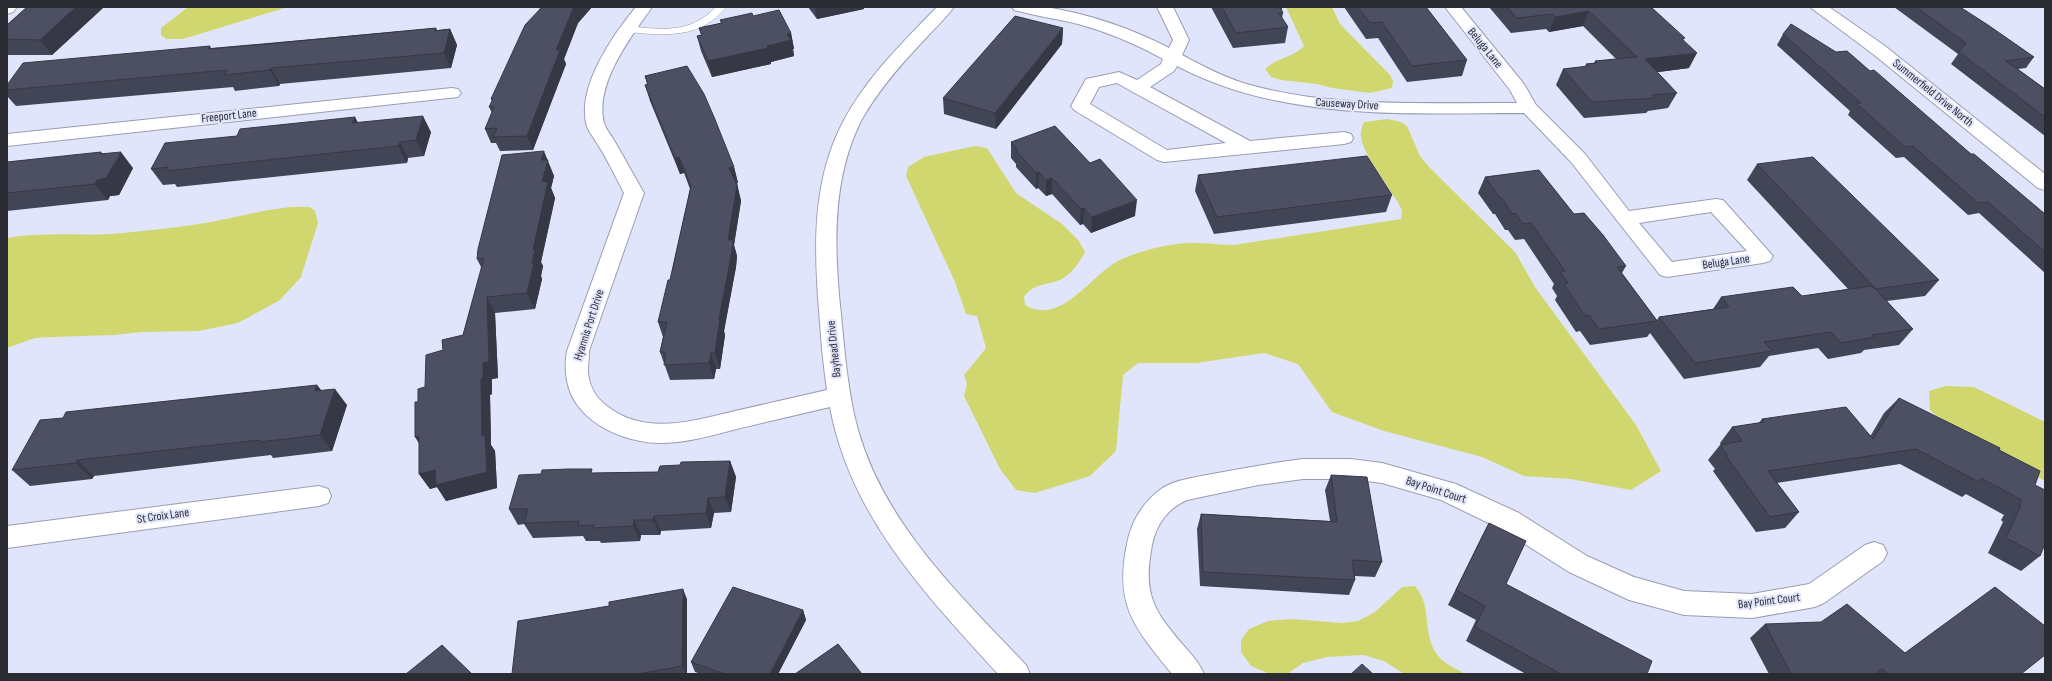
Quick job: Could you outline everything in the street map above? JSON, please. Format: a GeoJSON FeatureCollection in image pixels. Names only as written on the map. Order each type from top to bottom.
{"type":"FeatureCollection","features":[{"type":"Feature","properties":{"kind":"street","name":"Hyannis Port Drive"},"geometry":{"type":"LineString","coordinates":[[644,7],[626,29],[609,59],[602,77],[596,104],[595,124],[634,193],[578,351],[575,374],[577,384],[586,402],[593,410],[625,428],[652,433],[682,433],[840,396]]}},
{"type":"Feature","properties":{"kind":"street","name":"Bayhead Drive"},"geometry":{"type":"LineString","coordinates":[[946,7],[890,66],[871,90],[852,122],[835,165],[826,204],[824,241],[834,354],[847,430],[855,453],[871,487],[897,534],[921,569],[1016,674]]}},
{"type":"Feature","properties":{"kind":"street","name":"Causeway Drive"},"geometry":{"type":"LineString","coordinates":[[1020,7],[1103,26],[1143,42],[1208,75],[1237,86],[1302,101],[1349,106],[1529,108]]}},
{"type":"Feature","properties":{"kind":"street"},"geometry":{"type":"LineString","coordinates":[[1136,87],[1168,67],[1181,40],[1165,7]]}},
{"type":"Feature","properties":{"kind":"street","name":"Beluga Lane"},"geometry":{"type":"LineString","coordinates":[[1453,7],[1518,88],[1529,108],[1578,158],[1624,218],[1667,270],[1763,256],[1716,205],[1624,218]]}},
{"type":"Feature","properties":{"kind":"street","name":"Summerfield Drive North"},"geometry":{"type":"LineString","coordinates":[[1818,7],[1879,50],[2045,184]]}},
{"type":"Feature","properties":{"kind":"street"},"geometry":{"type":"LineString","coordinates":[[1248,147],[1119,77],[1092,83],[1080,106],[1164,156],[1344,138]]}},
{"type":"Feature","properties":{"kind":"street","name":"Freeport Lane"},"geometry":{"type":"LineString","coordinates":[[7,140],[452,93]]}},
{"type":"Feature","properties":{"kind":"street","name":"Bay Point Court"},"geometry":{"type":"LineString","coordinates":[[1190,674],[1154,631],[1141,608],[1136,591],[1135,567],[1142,531],[1149,517],[1170,496],[1184,490],[1258,474],[1304,469],[1351,469],[1382,473],[1447,491],[1510,521],[1578,564],[1630,588],[1684,603],[1718,606],[1752,606],[1815,595],[1874,552]]}},
{"type":"Feature","properties":{"kind":"street","name":"St Croix Lane"},"geometry":{"type":"LineString","coordinates":[[7,537],[319,496]]}},
{"type":"Feature","properties":{"kind":"lane"},"geometry":{"type":"LineString","coordinates":[[626,29],[664,32],[686,31],[703,25],[720,7]]}},
{"type":"Feature","properties":{"kind":"shaded area"},"geometry":{"type":"Polygon","coordinates":[[[188,7],[288,7],[183,39],[166,39],[161,35],[161,28],[188,7]]]}},
{"type":"Feature","properties":{"kind":"shaded area"},"geometry":{"type":"Polygon","coordinates":[[[1286,7],[1332,7],[1340,24],[1390,75],[1393,81],[1392,88],[1370,93],[1332,88],[1317,84],[1281,80],[1271,77],[1265,69],[1269,65],[1295,53],[1304,46],[1286,7]]]}},
{"type":"Feature","properties":{"kind":"shaded area"},"geometry":{"type":"Polygon","coordinates":[[[1388,119],[1401,122],[1407,126],[1420,156],[1429,167],[1515,252],[1535,287],[1636,425],[1661,471],[1631,490],[1570,479],[1524,476],[1482,457],[1384,431],[1332,412],[1298,364],[1264,353],[1196,363],[1138,363],[1123,375],[1116,451],[1090,476],[1035,493],[1016,490],[1000,469],[964,396],[967,384],[964,375],[986,348],[977,316],[966,314],[955,282],[906,176],[908,167],[924,157],[975,146],[987,148],[1016,193],[1062,224],[1079,241],[1085,252],[1075,268],[1064,278],[1035,287],[1024,297],[1025,305],[1038,310],[1050,309],[1063,304],[1118,261],[1155,248],[1186,243],[1234,245],[1401,219],[1402,210],[1372,163],[1363,145],[1361,137],[1364,122],[1388,119]]]}},
{"type":"Feature","properties":{"kind":"shaded area"},"geometry":{"type":"Polygon","coordinates":[[[292,207],[310,207],[315,211],[318,223],[301,277],[280,300],[238,323],[199,331],[142,332],[114,335],[35,338],[7,348],[7,238],[36,235],[109,234],[161,229],[199,224],[268,210],[292,207]]]}},
{"type":"Feature","properties":{"kind":"shaded area"},"geometry":{"type":"Polygon","coordinates":[[[1946,386],[1974,387],[2045,422],[2045,481],[1934,414],[1930,410],[1929,391],[1946,386]]]}},
{"type":"Feature","properties":{"kind":"shaded area"},"geometry":{"type":"Polygon","coordinates":[[[1415,586],[1421,594],[1424,603],[1428,630],[1433,648],[1442,660],[1465,674],[1404,674],[1384,661],[1363,655],[1327,657],[1303,663],[1287,674],[1270,674],[1251,666],[1241,652],[1241,640],[1249,629],[1268,621],[1292,619],[1343,623],[1358,621],[1375,612],[1402,587],[1415,586]]]}},
{"type":"Feature","properties":{"kind":"building"},"geometry":{"type":"Polygon","coordinates":[[[27,7],[76,7],[40,40],[7,39],[7,25],[27,7]]]}},
{"type":"Feature","properties":{"kind":"building"},"geometry":{"type":"Polygon","coordinates":[[[542,7],[575,7],[556,50],[560,50],[527,136],[493,137],[497,128],[485,129],[494,107],[489,107],[493,99],[491,99],[525,25],[542,7]]]}},
{"type":"Feature","properties":{"kind":"building"},"geometry":{"type":"Polygon","coordinates":[[[1222,7],[1280,7],[1283,13],[1279,13],[1288,27],[1236,33],[1222,7]]]}},
{"type":"Feature","properties":{"kind":"building"},"geometry":{"type":"Polygon","coordinates":[[[1358,7],[1426,7],[1467,60],[1412,66],[1382,22],[1370,23],[1358,7]]]}},
{"type":"Feature","properties":{"kind":"building"},"geometry":{"type":"Polygon","coordinates":[[[1507,7],[1651,7],[1685,38],[1682,39],[1697,53],[1645,59],[1677,93],[1652,95],[1654,98],[1592,102],[1563,69],[1588,66],[1586,64],[1597,63],[1595,61],[1637,57],[1589,11],[1555,17],[1553,14],[1517,18],[1507,7]]]}},
{"type":"Feature","properties":{"kind":"building"},"geometry":{"type":"Polygon","coordinates":[[[1916,7],[1960,7],[2034,57],[2006,61],[2045,89],[2045,117],[1959,52],[1966,43],[1916,7]]]}},
{"type":"Feature","properties":{"kind":"building"},"geometry":{"type":"Polygon","coordinates":[[[779,10],[791,33],[787,34],[791,40],[767,46],[768,48],[708,61],[697,36],[702,35],[699,28],[722,23],[720,20],[752,13],[753,16],[779,10]]]}},
{"type":"Feature","properties":{"kind":"building"},"geometry":{"type":"Polygon","coordinates":[[[1015,16],[1063,28],[995,113],[943,98],[1015,16]]]}},
{"type":"Feature","properties":{"kind":"building"},"geometry":{"type":"Polygon","coordinates":[[[1791,24],[1836,52],[1847,51],[1870,71],[1874,70],[1971,154],[1974,154],[2045,214],[2045,252],[1988,202],[1978,203],[1913,146],[1905,147],[1856,103],[1861,103],[1783,34],[1791,24]]]}},
{"type":"Feature","properties":{"kind":"building"},"geometry":{"type":"Polygon","coordinates":[[[436,28],[435,31],[450,29],[444,53],[271,68],[270,70],[225,75],[227,70],[7,90],[7,85],[23,63],[210,46],[208,49],[256,45],[436,28]]]}},
{"type":"Feature","properties":{"kind":"building"},"geometry":{"type":"Polygon","coordinates":[[[687,66],[704,94],[734,167],[729,168],[737,185],[728,240],[733,240],[719,319],[720,318],[715,353],[711,353],[709,363],[664,365],[666,352],[660,352],[667,322],[658,322],[668,280],[670,280],[691,186],[679,157],[675,158],[645,85],[648,84],[645,76],[687,66]]]}},
{"type":"Feature","properties":{"kind":"building"},"geometry":{"type":"Polygon","coordinates":[[[423,116],[416,140],[400,142],[398,146],[165,171],[168,167],[151,169],[165,143],[237,136],[240,129],[355,117],[352,123],[423,116]]]}},
{"type":"Feature","properties":{"kind":"building"},"geometry":{"type":"Polygon","coordinates":[[[1055,126],[1090,163],[1100,159],[1137,200],[1092,217],[1084,208],[1081,209],[1052,178],[1046,180],[1039,172],[1036,173],[1016,151],[1018,150],[1011,142],[1055,126]]]}},
{"type":"Feature","properties":{"kind":"building"},"geometry":{"type":"Polygon","coordinates":[[[544,151],[541,160],[548,160],[542,182],[548,181],[533,250],[535,250],[532,263],[534,263],[527,293],[487,297],[489,362],[483,363],[483,378],[481,379],[482,436],[485,435],[487,472],[436,485],[435,470],[419,474],[419,436],[415,437],[415,402],[418,402],[418,389],[425,387],[426,355],[443,350],[442,340],[463,335],[484,258],[477,259],[478,249],[502,155],[544,151]]]}},
{"type":"Feature","properties":{"kind":"building"},"geometry":{"type":"Polygon","coordinates":[[[101,152],[100,154],[121,152],[106,178],[97,180],[95,184],[7,193],[7,162],[101,152]]]}},
{"type":"Feature","properties":{"kind":"building"},"geometry":{"type":"Polygon","coordinates":[[[1367,156],[1392,195],[1217,217],[1198,175],[1367,156]]]}},
{"type":"Feature","properties":{"kind":"building"},"geometry":{"type":"Polygon","coordinates":[[[1813,157],[1939,280],[1876,289],[1757,164],[1813,157]]]}},
{"type":"Feature","properties":{"kind":"building"},"geometry":{"type":"Polygon","coordinates":[[[1539,170],[1574,214],[1584,213],[1603,235],[1626,266],[1617,267],[1657,321],[1599,329],[1589,315],[1585,316],[1564,284],[1568,283],[1560,272],[1565,271],[1531,223],[1523,224],[1515,213],[1512,214],[1502,198],[1500,198],[1485,177],[1539,170]]]}},
{"type":"Feature","properties":{"kind":"building"},"geometry":{"type":"Polygon","coordinates":[[[1872,286],[1913,329],[1872,335],[1875,337],[1841,343],[1831,332],[1764,342],[1772,351],[1695,363],[1659,317],[1729,307],[1721,297],[1793,287],[1802,296],[1872,286]]]}},
{"type":"Feature","properties":{"kind":"building"},"geometry":{"type":"Polygon","coordinates":[[[317,385],[315,391],[335,389],[320,435],[77,460],[76,463],[12,470],[40,420],[63,418],[66,412],[317,385]]]}},
{"type":"Feature","properties":{"kind":"building"},"geometry":{"type":"Polygon","coordinates":[[[1899,398],[2000,448],[1999,450],[2040,471],[2035,485],[2045,490],[2045,544],[2040,556],[2006,538],[2021,506],[2019,505],[2022,500],[1981,478],[1979,482],[1916,449],[1768,471],[1799,512],[1770,517],[1726,456],[1728,456],[1720,445],[1742,441],[1732,427],[1764,422],[1762,419],[1846,407],[1873,439],[1899,398]]]}},
{"type":"Feature","properties":{"kind":"building"},"geometry":{"type":"Polygon","coordinates":[[[730,461],[725,497],[708,498],[706,513],[654,516],[653,520],[634,520],[633,526],[593,528],[594,525],[578,526],[579,521],[524,523],[528,509],[509,509],[519,475],[541,474],[542,470],[592,469],[591,473],[658,472],[660,466],[680,465],[681,462],[730,461]]]}},
{"type":"Feature","properties":{"kind":"building"},"geometry":{"type":"Polygon","coordinates":[[[1331,475],[1367,477],[1382,562],[1352,560],[1355,580],[1203,572],[1201,514],[1337,522],[1331,475]]]}},
{"type":"Feature","properties":{"kind":"building"},"geometry":{"type":"Polygon","coordinates":[[[1489,523],[1526,541],[1506,584],[1652,661],[1647,674],[1561,674],[1475,627],[1485,606],[1456,590],[1489,523]]]}},
{"type":"Feature","properties":{"kind":"building"},"geometry":{"type":"Polygon","coordinates":[[[733,587],[803,610],[770,674],[725,674],[691,662],[733,587]]]}},
{"type":"Feature","properties":{"kind":"building"},"geometry":{"type":"Polygon","coordinates":[[[1995,587],[2045,626],[2045,655],[2021,674],[1888,674],[1882,669],[1875,674],[1791,674],[1765,624],[1821,622],[1847,604],[1905,653],[1995,587]]]}},
{"type":"Feature","properties":{"kind":"building"},"geometry":{"type":"Polygon","coordinates":[[[683,589],[682,666],[638,674],[512,674],[518,621],[609,606],[609,602],[683,589]]]}},
{"type":"Feature","properties":{"kind":"building"},"geometry":{"type":"Polygon","coordinates":[[[838,644],[862,674],[795,674],[838,644]]]}},
{"type":"Feature","properties":{"kind":"building"},"geometry":{"type":"Polygon","coordinates":[[[442,645],[472,674],[406,674],[442,645]]]}},
{"type":"Feature","properties":{"kind":"building"},"geometry":{"type":"Polygon","coordinates":[[[1362,664],[1373,674],[1351,674],[1362,664]]]}}]}
